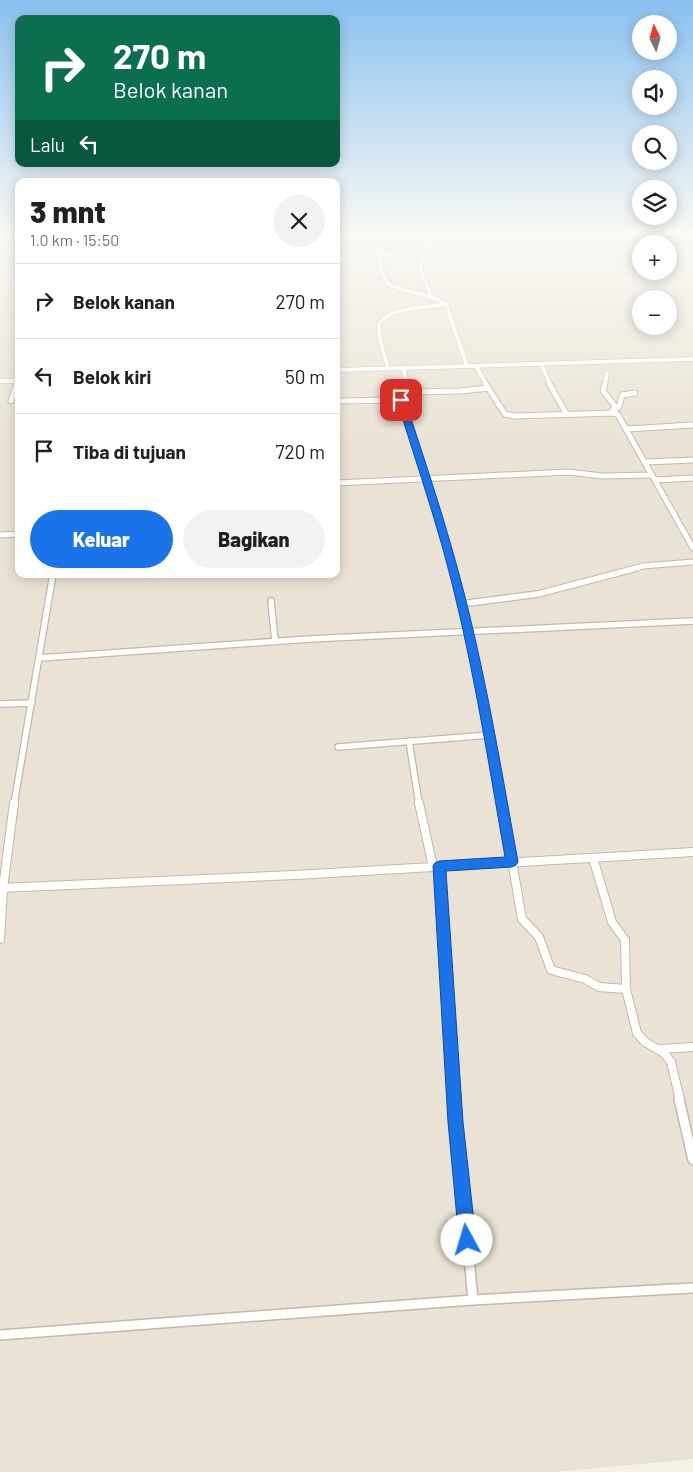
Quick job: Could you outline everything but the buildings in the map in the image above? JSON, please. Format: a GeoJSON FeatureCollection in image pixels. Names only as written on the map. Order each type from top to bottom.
{"type":"FeatureCollection","features":[{"type":"Feature","properties":{"kind":"street"},"geometry":{"type":"LineString","coordinates":[[388,368],[379,328],[380,321],[395,310],[428,309],[444,305]]}},
{"type":"Feature","properties":{"kind":"street"},"geometry":{"type":"LineString","coordinates":[[446,305],[467,366]]}},
{"type":"Feature","properties":{"kind":"street"},"geometry":{"type":"LineString","coordinates":[[340,370],[693,360]]}},
{"type":"Feature","properties":{"kind":"street"},"geometry":{"type":"LineString","coordinates":[[541,364],[556,397],[568,415]]}},
{"type":"Feature","properties":{"kind":"street"},"geometry":{"type":"LineString","coordinates":[[476,366],[501,410],[505,414],[514,416],[568,415],[613,411],[620,407],[622,396],[635,393]]}},
{"type":"Feature","properties":{"kind":"street"},"geometry":{"type":"LineString","coordinates":[[340,402],[401,400],[409,396],[410,392],[403,368]]}},
{"type":"Feature","properties":{"kind":"street"},"geometry":{"type":"LineString","coordinates":[[607,373],[603,391],[615,406],[613,411]]}},
{"type":"Feature","properties":{"kind":"street"},"geometry":{"type":"LineString","coordinates":[[0,381],[15,381]]}},
{"type":"Feature","properties":{"kind":"street"},"geometry":{"type":"LineString","coordinates":[[410,392],[460,391],[489,388]]}},
{"type":"Feature","properties":{"kind":"street"},"geometry":{"type":"LineString","coordinates":[[11,401],[15,390]]}},
{"type":"Feature","properties":{"kind":"street"},"geometry":{"type":"LineString","coordinates":[[401,400],[427,480],[462,604],[490,735],[522,919],[539,937],[552,970],[585,979],[599,987],[626,989]]}},
{"type":"Feature","properties":{"kind":"street"},"geometry":{"type":"LineString","coordinates":[[613,411],[627,428],[693,548]]}},
{"type":"Feature","properties":{"kind":"street"},"geometry":{"type":"LineString","coordinates":[[627,428],[692,425]]}},
{"type":"Feature","properties":{"kind":"street"},"geometry":{"type":"LineString","coordinates":[[646,462],[693,460]]}},
{"type":"Feature","properties":{"kind":"street"},"geometry":{"type":"LineString","coordinates":[[340,484],[569,472],[602,476],[693,478]]}},
{"type":"Feature","properties":{"kind":"street"},"geometry":{"type":"LineString","coordinates":[[0,535],[15,534]]}},
{"type":"Feature","properties":{"kind":"street"},"geometry":{"type":"LineString","coordinates":[[462,604],[538,594],[643,566],[693,562]]}},
{"type":"Feature","properties":{"kind":"street"},"geometry":{"type":"LineString","coordinates":[[0,937],[2,888],[10,825],[52,578]]}},
{"type":"Feature","properties":{"kind":"street"},"geometry":{"type":"LineString","coordinates":[[271,601],[275,641]]}},
{"type":"Feature","properties":{"kind":"street"},"geometry":{"type":"LineString","coordinates":[[40,658],[275,641],[693,622]]}},
{"type":"Feature","properties":{"kind":"street"},"geometry":{"type":"LineString","coordinates":[[0,704],[32,703]]}},
{"type":"Feature","properties":{"kind":"street"},"geometry":{"type":"LineString","coordinates":[[338,747],[490,735]]}},
{"type":"Feature","properties":{"kind":"street"},"geometry":{"type":"LineString","coordinates":[[409,742],[436,866],[456,1122],[473,1300]]}},
{"type":"Feature","properties":{"kind":"street"},"geometry":{"type":"LineString","coordinates":[[2,888],[693,852]]}},
{"type":"Feature","properties":{"kind":"street"},"geometry":{"type":"LineString","coordinates":[[592,858],[612,922],[622,934],[624,940],[626,989],[637,1033],[641,1040],[661,1049],[668,1055],[693,1160]]}},
{"type":"Feature","properties":{"kind":"street"},"geometry":{"type":"LineString","coordinates":[[661,1049],[693,1046]]}},
{"type":"Feature","properties":{"kind":"street"},"geometry":{"type":"LineString","coordinates":[[0,1335],[473,1300],[693,1288]]}},
{"type":"Feature","properties":{"kind":"shaded area"},"geometry":{"type":"Polygon","coordinates":[[[0,305],[15,305],[15,578],[340,578],[340,305],[632,305],[632,335],[677,335],[677,305],[693,305],[693,1459],[556,1472],[0,1472],[0,305]]]}},
{"type":"Feature","properties":{"kind":"route"},"geometry":{"type":"LineString","coordinates":[[401,400],[400,403],[427,480],[448,550],[468,633],[486,712],[499,796],[512,862],[439,866],[456,1122],[467,1240]]}}]}
